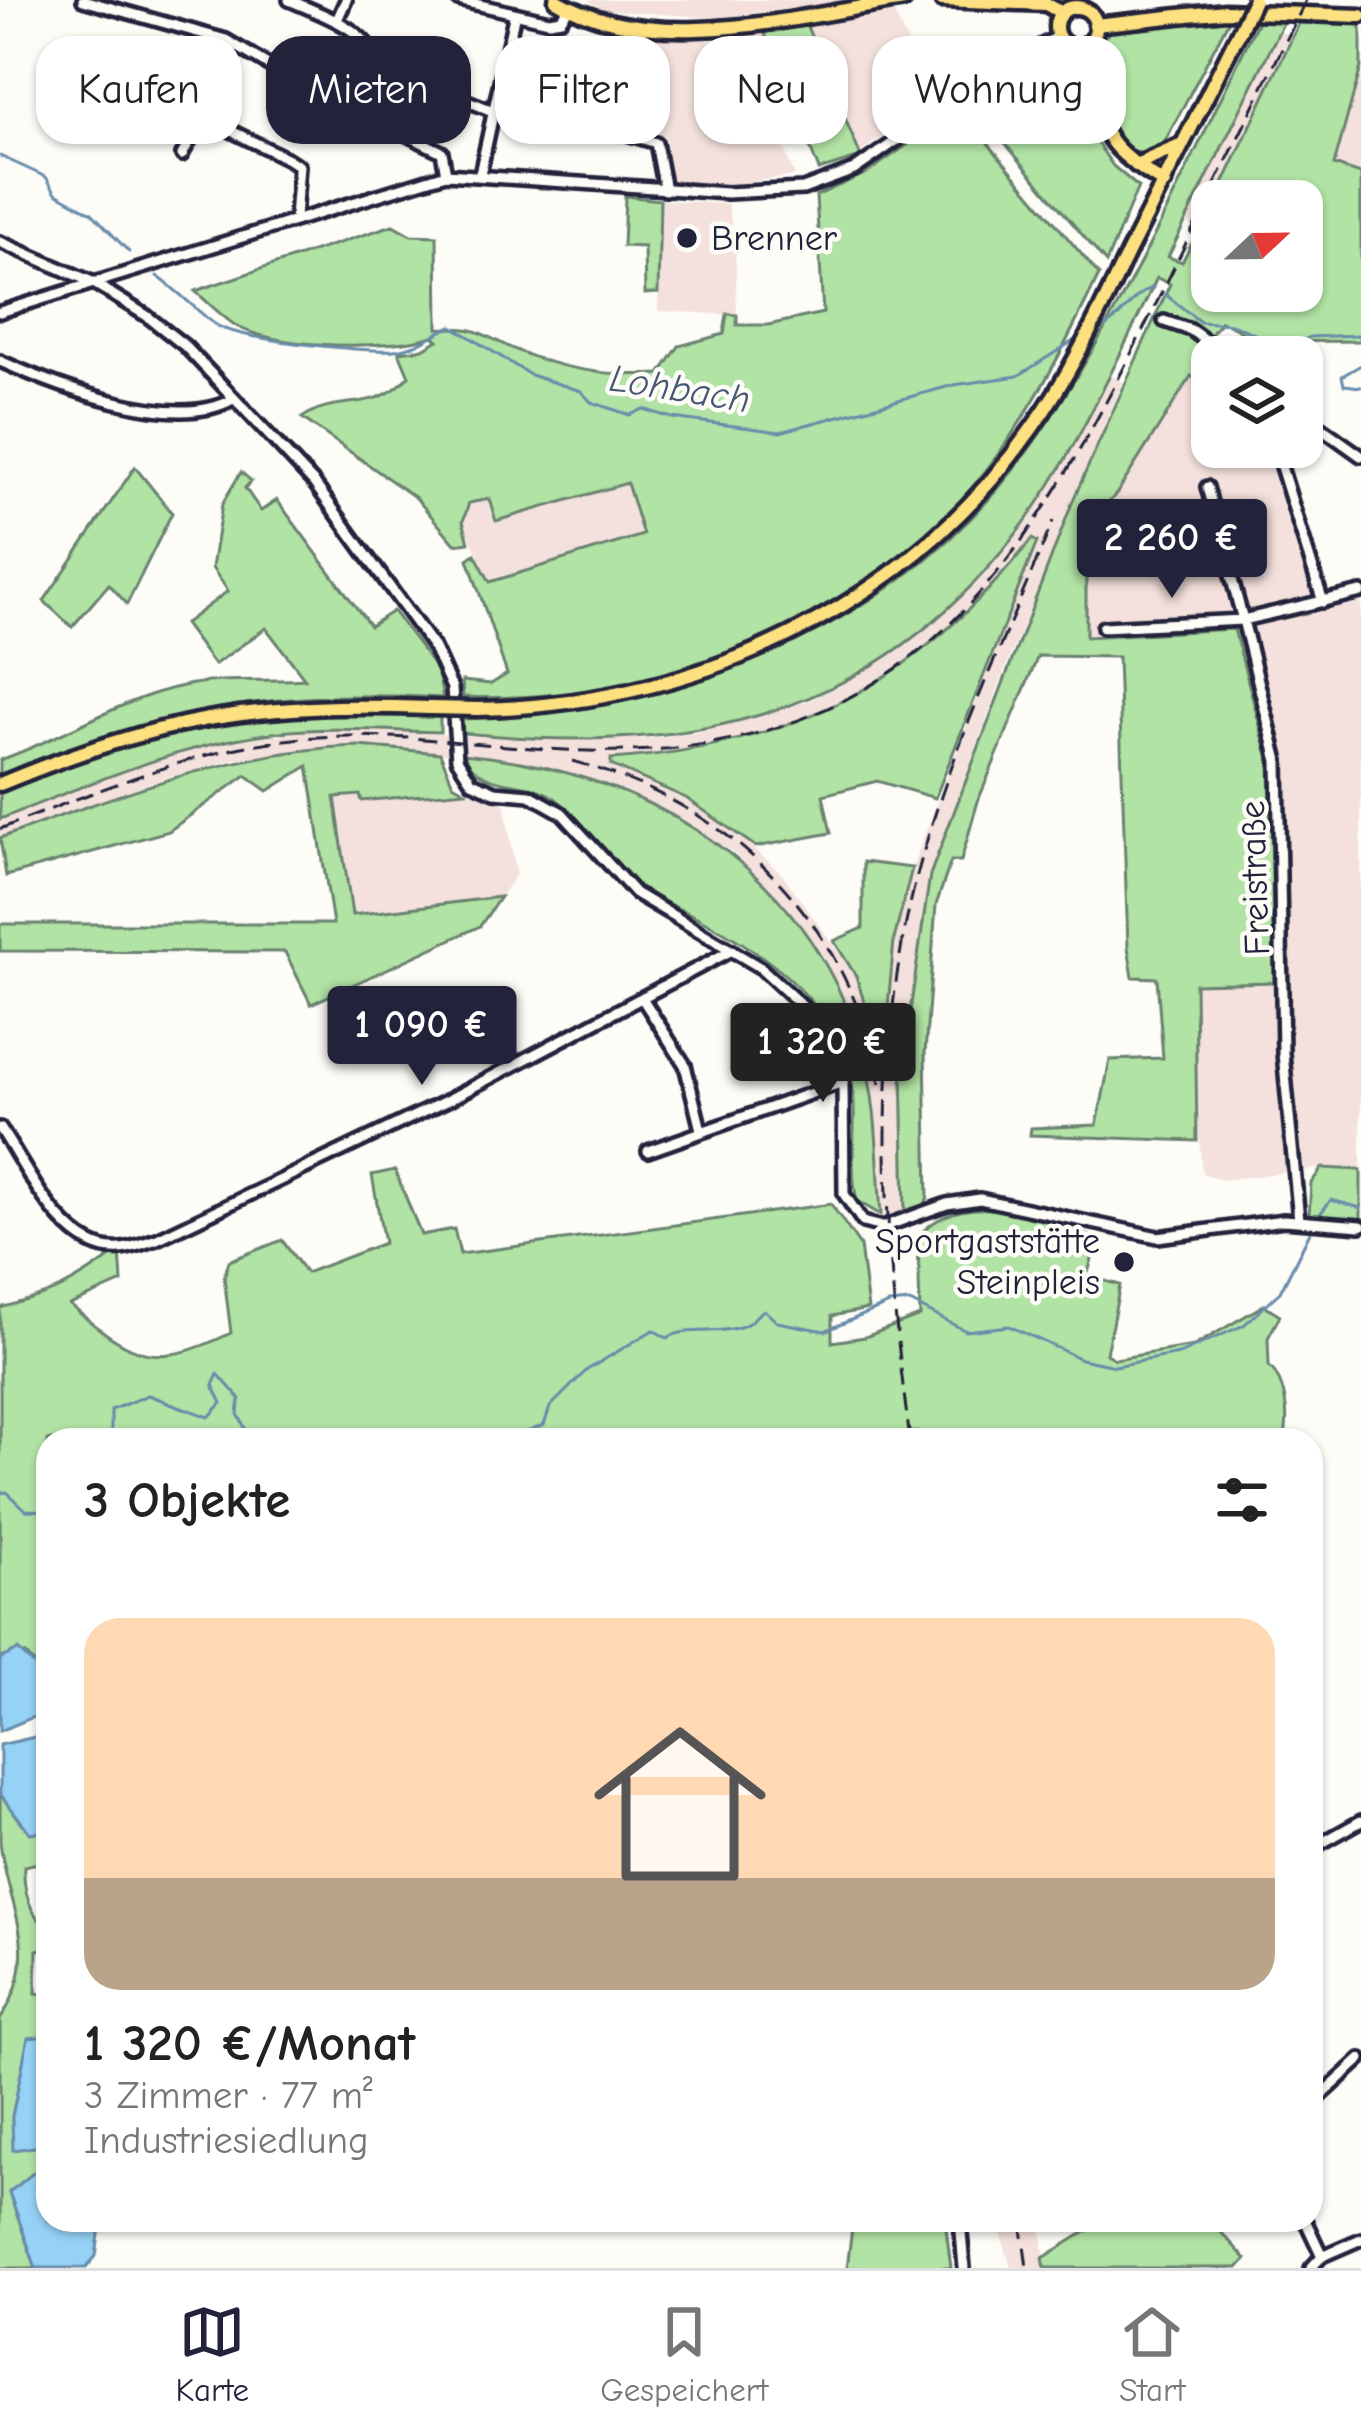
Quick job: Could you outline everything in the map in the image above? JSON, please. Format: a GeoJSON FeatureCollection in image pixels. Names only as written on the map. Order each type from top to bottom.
{"type":"FeatureCollection","features":[{"type":"Feature","properties":{"kind":"main road"},"geometry":{"type":"LineString","coordinates":[[556,0],[598,19],[723,30],[904,0]]}},
{"type":"Feature","properties":{"kind":"main road"},"geometry":{"type":"LineString","coordinates":[[946,0],[1046,4],[1062,13],[1085,10],[1096,26]]}},
{"type":"Feature","properties":{"kind":"main road"},"geometry":{"type":"LineString","coordinates":[[0,784],[123,736],[209,716],[286,706],[478,709],[620,695],[699,674],[776,644],[857,597],[920,550],[988,483],[1031,430],[1079,352],[1255,0]]}},
{"type":"Feature","properties":{"kind":"main road"},"geometry":{"type":"LineString","coordinates":[[1096,26],[1225,10],[1361,16]]}},
{"type":"Feature","properties":{"kind":"main road"},"geometry":{"type":"LineString","coordinates":[[1058,36],[1062,13]]}},
{"type":"Feature","properties":{"kind":"main road"},"geometry":{"type":"LineString","coordinates":[[1090,36],[1096,26]]}},
{"type":"Feature","properties":{"kind":"main road"},"geometry":{"type":"LineString","coordinates":[[1113,144],[1134,165],[1164,183]]}},
{"type":"Feature","properties":{"kind":"main road"},"geometry":{"type":"LineString","coordinates":[[1134,165],[1183,144]]}},
{"type":"Feature","properties":{"kind":"street"},"geometry":{"type":"LineString","coordinates":[[83,0],[226,40],[266,62]]}},
{"type":"Feature","properties":{"kind":"street"},"geometry":{"type":"LineString","coordinates":[[289,0],[337,20],[359,36]]}},
{"type":"Feature","properties":{"kind":"street"},"geometry":{"type":"LineString","coordinates":[[337,20],[346,0]]}},
{"type":"Feature","properties":{"kind":"street"},"geometry":{"type":"LineString","coordinates":[[458,0],[514,16],[561,19],[569,8]]}},
{"type":"Feature","properties":{"kind":"street"},"geometry":{"type":"LineString","coordinates":[[510,36],[514,16]]}},
{"type":"Feature","properties":{"kind":"street"},"geometry":{"type":"LineString","coordinates":[[471,102],[493,111]]}},
{"type":"Feature","properties":{"kind":"street"},"geometry":{"type":"LineString","coordinates":[[481,174],[495,104]]}},
{"type":"Feature","properties":{"kind":"street"},"geometry":{"type":"LineString","coordinates":[[182,155],[203,117],[288,159],[299,166],[295,218]]}},
{"type":"Feature","properties":{"kind":"street"},"geometry":{"type":"LineString","coordinates":[[428,144],[438,148],[446,174]]}},
{"type":"Feature","properties":{"kind":"street"},"geometry":{"type":"LineString","coordinates":[[656,144],[665,190]]}},
{"type":"Feature","properties":{"kind":"street"},"geometry":{"type":"LineString","coordinates":[[0,312],[446,174],[778,193],[854,170],[892,144]]}},
{"type":"Feature","properties":{"kind":"street"},"geometry":{"type":"LineString","coordinates":[[0,242],[92,282],[185,346],[314,483],[434,648],[452,688],[454,749],[467,777],[487,789],[530,795],[562,813],[634,893],[732,950],[813,1016],[843,1082],[844,1194],[856,1216],[883,1227],[947,1204],[980,1199],[1158,1237],[1303,1220],[1361,1226]]}},
{"type":"Feature","properties":{"kind":"street"},"geometry":{"type":"LineString","coordinates":[[1164,321],[1199,336]]}},
{"type":"Feature","properties":{"kind":"street"},"geometry":{"type":"LineString","coordinates":[[0,361],[120,403],[205,410],[233,399]]}},
{"type":"Feature","properties":{"kind":"street"},"geometry":{"type":"LineString","coordinates":[[1323,429],[1361,456]]}},
{"type":"Feature","properties":{"kind":"street"},"geometry":{"type":"LineString","coordinates":[[1281,468],[1323,602]]}},
{"type":"Feature","properties":{"kind":"street","name":"Freistraße"},"geometry":{"type":"LineString","coordinates":[[1207,487],[1278,761],[1283,1054],[1303,1220]]}},
{"type":"Feature","properties":{"kind":"street"},"geometry":{"type":"LineString","coordinates":[[1103,627],[1243,620],[1361,592]]}},
{"type":"Feature","properties":{"kind":"street"},"geometry":{"type":"LineString","coordinates":[[0,1128],[63,1221],[83,1239],[120,1250],[157,1239],[450,1099],[732,950]]}},
{"type":"Feature","properties":{"kind":"street"},"geometry":{"type":"LineString","coordinates":[[642,998],[685,1065],[701,1130]]}},
{"type":"Feature","properties":{"kind":"street"},"geometry":{"type":"LineString","coordinates":[[647,1151],[843,1082]]}},
{"type":"Feature","properties":{"kind":"street"},"geometry":{"type":"LineString","coordinates":[[1323,1842],[1361,1821]]}},
{"type":"Feature","properties":{"kind":"street"},"geometry":{"type":"LineString","coordinates":[[1323,2094],[1361,2059]]}},
{"type":"Feature","properties":{"kind":"street"},"geometry":{"type":"LineString","coordinates":[[961,2232],[964,2268]]}},
{"type":"Feature","properties":{"kind":"street"},"geometry":{"type":"LineString","coordinates":[[1311,2232],[1322,2256]]}},
{"type":"Feature","properties":{"kind":"street"},"geometry":{"type":"LineString","coordinates":[[1311,2268],[1322,2256],[1361,2239]]}},
{"type":"Feature","properties":{"kind":"shaded area"},"geometry":{"type":"Polygon","coordinates":[[[587,0],[858,0],[719,18],[605,10],[587,0]]]}},
{"type":"Feature","properties":{"kind":"shaded area"},"geometry":{"type":"Polygon","coordinates":[[[893,11],[905,36],[872,36],[873,144],[859,154],[848,127],[848,36],[811,36],[806,24],[893,11]]]}},
{"type":"Feature","properties":{"kind":"shaded area"},"geometry":{"type":"Polygon","coordinates":[[[1278,32],[1293,35],[1226,180],[1206,180],[1278,32]]]}},
{"type":"Feature","properties":{"kind":"shaded area"},"geometry":{"type":"Polygon","coordinates":[[[670,37],[694,39],[694,144],[782,144],[795,176],[727,185],[668,181],[660,144],[670,144],[670,37]]]}},
{"type":"Feature","properties":{"kind":"shaded area"},"geometry":{"type":"Polygon","coordinates":[[[1361,67],[1361,174],[1334,166],[1361,67]]]}},
{"type":"Feature","properties":{"kind":"shaded area"},"geometry":{"type":"Polygon","coordinates":[[[660,200],[728,204],[735,243],[737,315],[658,311],[660,200]]]}},
{"type":"Feature","properties":{"kind":"shaded area"},"geometry":{"type":"Polygon","coordinates":[[[1109,375],[1123,382],[1005,669],[930,875],[902,1066],[905,1213],[881,1215],[864,1055],[820,951],[776,894],[731,851],[634,795],[574,774],[479,755],[321,747],[231,760],[155,781],[0,838],[0,819],[163,757],[227,740],[340,728],[520,739],[643,739],[694,733],[811,700],[861,674],[957,601],[1001,553],[1041,497],[1109,375]],[[1031,539],[954,627],[845,702],[729,746],[612,759],[611,765],[686,798],[730,827],[782,874],[856,976],[883,1057],[894,940],[912,868],[1037,542],[1031,539]]]}},
{"type":"Feature","properties":{"kind":"shaded area"},"geometry":{"type":"Polygon","coordinates":[[[1191,378],[1191,468],[1277,468],[1321,608],[1361,599],[1361,1170],[1322,1168],[1222,1180],[1202,1173],[1194,1069],[1195,983],[1273,982],[1234,629],[1086,637],[1086,529],[1117,493],[1191,378]]]}},
{"type":"Feature","properties":{"kind":"shaded area"},"geometry":{"type":"Polygon","coordinates":[[[620,462],[643,534],[489,582],[463,521],[469,503],[620,462]]]}},
{"type":"Feature","properties":{"kind":"shaded area"},"geometry":{"type":"Polygon","coordinates":[[[465,791],[504,801],[516,874],[500,897],[352,916],[335,797],[361,795],[363,801],[465,791]]]}},
{"type":"Feature","properties":{"kind":"shaded area"},"geometry":{"type":"Polygon","coordinates":[[[1000,2232],[1042,2232],[1045,2268],[1011,2268],[1000,2232]]]}},
{"type":"Feature","properties":{"kind":"green space"},"geometry":{"type":"Polygon","coordinates":[[[1231,16],[1162,147],[1147,155],[1125,149],[1126,36],[1105,36],[1137,22],[1231,16]]]}},
{"type":"Feature","properties":{"kind":"green space"},"geometry":{"type":"Polygon","coordinates":[[[1259,19],[1284,21],[1206,180],[1191,180],[1191,210],[1168,257],[1182,262],[1191,245],[1191,312],[1323,312],[1323,180],[1225,180],[1299,23],[1361,24],[1361,67],[1334,165],[1361,174],[1361,341],[1250,336],[1221,321],[1210,336],[1191,336],[1191,376],[1117,493],[1086,529],[1086,637],[1234,629],[1270,763],[1274,982],[1195,984],[1197,1141],[1030,1135],[1031,1128],[1097,1125],[1110,1060],[1163,1058],[1157,978],[1133,977],[1128,947],[1118,657],[1038,656],[978,801],[961,861],[951,861],[936,905],[925,1053],[928,1196],[925,1205],[905,1213],[902,1066],[930,875],[1074,498],[1170,284],[1157,278],[1086,422],[1023,524],[944,613],[884,658],[822,692],[756,716],[687,731],[540,738],[463,733],[462,719],[624,700],[703,678],[780,649],[852,611],[919,565],[979,509],[1032,445],[1154,237],[1259,19]]]}},
{"type":"Feature","properties":{"kind":"green space"},"geometry":{"type":"Polygon","coordinates":[[[806,24],[811,36],[766,36],[764,32],[806,24]]]}},
{"type":"Feature","properties":{"kind":"green space"},"geometry":{"type":"Polygon","coordinates":[[[848,126],[861,157],[819,170],[809,144],[848,144],[848,126]]]}},
{"type":"Feature","properties":{"kind":"green space"},"geometry":{"type":"Polygon","coordinates":[[[909,144],[989,144],[1099,275],[1070,335],[1002,449],[960,501],[910,549],[855,590],[796,625],[733,653],[600,688],[463,697],[462,681],[491,684],[507,674],[468,559],[475,554],[490,582],[643,535],[627,483],[496,521],[489,499],[469,503],[463,521],[469,542],[455,544],[416,498],[302,418],[396,388],[409,376],[399,352],[423,349],[438,340],[433,336],[363,345],[280,340],[238,327],[195,291],[393,225],[411,235],[437,236],[438,328],[476,331],[564,366],[602,373],[660,374],[679,346],[724,334],[727,314],[737,315],[737,325],[768,325],[823,313],[816,196],[867,173],[909,144]]]}},
{"type":"Feature","properties":{"kind":"green space"},"geometry":{"type":"Polygon","coordinates":[[[1006,144],[1098,144],[1113,166],[1138,187],[1106,263],[1006,144]]]}},
{"type":"Feature","properties":{"kind":"green space"},"geometry":{"type":"Polygon","coordinates":[[[625,196],[660,200],[658,293],[645,294],[644,247],[623,246],[625,196]]]}},
{"type":"Feature","properties":{"kind":"green space"},"geometry":{"type":"Polygon","coordinates":[[[135,467],[172,513],[127,604],[109,584],[72,627],[44,601],[135,467]]]}},
{"type":"Feature","properties":{"kind":"green space"},"geometry":{"type":"Polygon","coordinates":[[[241,472],[251,481],[245,488],[261,511],[277,500],[370,626],[393,611],[437,669],[443,698],[324,697],[216,708],[111,735],[0,776],[0,760],[159,692],[213,682],[305,679],[266,628],[214,665],[184,624],[228,591],[212,568],[222,504],[241,472]]]}},
{"type":"Feature","properties":{"kind":"green space"},"geometry":{"type":"Polygon","coordinates":[[[1032,539],[1037,542],[935,798],[877,781],[823,795],[831,833],[756,847],[686,798],[611,765],[611,759],[738,740],[795,722],[847,698],[897,669],[944,633],[1032,539]]]}},
{"type":"Feature","properties":{"kind":"green space"},"geometry":{"type":"Polygon","coordinates":[[[298,715],[440,717],[440,732],[315,730],[238,739],[134,767],[0,819],[0,793],[72,765],[183,733],[298,715]]]}},
{"type":"Feature","properties":{"kind":"green space"},"geometry":{"type":"Polygon","coordinates":[[[358,746],[440,753],[453,784],[465,791],[362,801],[360,795],[335,797],[352,915],[500,897],[480,926],[311,1004],[285,952],[0,951],[0,924],[333,924],[308,766],[268,791],[246,775],[169,831],[6,876],[0,838],[176,777],[265,756],[358,746]]]}},
{"type":"Feature","properties":{"kind":"green space"},"geometry":{"type":"Polygon","coordinates":[[[462,754],[530,764],[594,781],[655,806],[710,840],[760,880],[802,929],[837,986],[862,1051],[874,1111],[881,1215],[857,1201],[853,1092],[845,1056],[804,993],[745,945],[637,886],[556,799],[531,787],[482,775],[462,754]]]}},
{"type":"Feature","properties":{"kind":"green space"},"geometry":{"type":"Polygon","coordinates":[[[863,862],[912,868],[894,940],[883,1062],[856,976],[834,941],[863,928],[863,862]]]}},
{"type":"Feature","properties":{"kind":"green space"},"geometry":{"type":"Polygon","coordinates":[[[1322,1168],[1361,1170],[1361,1220],[1309,1217],[1311,1183],[1322,1168]]]}},
{"type":"Feature","properties":{"kind":"green space"},"geometry":{"type":"Polygon","coordinates":[[[395,1170],[421,1235],[454,1229],[460,1254],[831,1204],[860,1246],[868,1309],[832,1316],[832,1342],[865,1337],[920,1316],[918,1236],[937,1220],[958,1211],[981,1209],[1028,1216],[1098,1239],[1087,1276],[1120,1285],[1106,1354],[1115,1359],[1194,1346],[1264,1305],[1280,1315],[1268,1338],[1269,1366],[1285,1401],[1286,1428],[36,1428],[36,1665],[25,1654],[0,1659],[0,1308],[62,1287],[120,1250],[122,1282],[70,1305],[111,1337],[145,1353],[162,1355],[204,1345],[231,1333],[224,1277],[229,1261],[282,1240],[306,1273],[384,1243],[372,1175],[395,1170]]]}},
{"type":"Feature","properties":{"kind":"green space"},"geometry":{"type":"Polygon","coordinates":[[[0,1794],[29,1832],[36,1831],[36,1864],[24,1866],[24,1874],[36,1915],[36,2038],[28,2039],[12,2117],[14,2149],[36,2146],[36,2171],[9,2193],[36,2268],[0,2268],[0,2020],[13,1995],[22,1951],[0,1842],[0,1794]]]}},
{"type":"Feature","properties":{"kind":"green space"},"geometry":{"type":"Polygon","coordinates":[[[852,2232],[946,2232],[951,2268],[847,2268],[852,2232]]]}},
{"type":"Feature","properties":{"kind":"green space"},"geometry":{"type":"Polygon","coordinates":[[[1085,2232],[1221,2232],[1246,2259],[1238,2268],[1045,2268],[1043,2258],[1085,2232]]]}},
{"type":"Feature","properties":{"kind":"water"},"geometry":{"type":"Polygon","coordinates":[[[18,1650],[36,1667],[36,1716],[0,1731],[0,1659],[18,1650]]]}},
{"type":"Feature","properties":{"kind":"water"},"geometry":{"type":"Polygon","coordinates":[[[36,1737],[36,1832],[30,1833],[0,1794],[0,1745],[36,1737]]]}},
{"type":"Feature","properties":{"kind":"water"},"geometry":{"type":"Polygon","coordinates":[[[36,2037],[36,2147],[13,2150],[12,2117],[28,2038],[36,2037]]]}},
{"type":"Feature","properties":{"kind":"water"},"geometry":{"type":"Polygon","coordinates":[[[36,2171],[36,2232],[99,2232],[96,2256],[86,2268],[36,2268],[9,2192],[36,2171]]]}},
{"type":"Feature","properties":{"kind":"waterway","name":"Lohbach"},"geometry":{"type":"LineString","coordinates":[[0,156],[46,177],[56,193],[92,213],[129,252]]}},
{"type":"Feature","properties":{"kind":"waterway","name":"Lohbach"},"geometry":{"type":"LineString","coordinates":[[157,276],[213,323],[246,335],[328,347],[394,350],[418,344],[452,326],[530,375],[581,391],[591,402],[630,415],[643,409],[672,418],[780,432],[954,385],[1018,376],[1078,338]]}},
{"type":"Feature","properties":{"kind":"waterway","name":"Lohbach"},"geometry":{"type":"LineString","coordinates":[[1104,327],[1153,288]]}},
{"type":"Feature","properties":{"kind":"waterway","name":"Lohbach"},"geometry":{"type":"LineString","coordinates":[[1165,294],[1200,322],[1232,324],[1287,348],[1310,337],[1361,335]]}},
{"type":"Feature","properties":{"kind":"waterway","name":"Lohbach"},"geometry":{"type":"LineString","coordinates":[[1361,365],[1342,376],[1344,385],[1361,387]]}},
{"type":"Feature","properties":{"kind":"waterway"},"geometry":{"type":"LineString","coordinates":[[1316,1219],[1331,1200],[1361,1208]]}},
{"type":"Feature","properties":{"kind":"waterway"},"geometry":{"type":"LineString","coordinates":[[537,1428],[544,1425],[550,1407],[587,1370],[653,1330],[667,1338],[731,1329],[748,1324],[764,1310],[777,1322],[825,1331],[889,1304],[910,1302],[966,1331],[1009,1326],[1081,1359],[1115,1366],[1179,1354],[1244,1325],[1280,1292],[1312,1228]]}},
{"type":"Feature","properties":{"kind":"waterway"},"geometry":{"type":"LineString","coordinates":[[111,1428],[111,1410],[148,1395],[209,1417],[222,1403],[213,1385],[218,1374],[240,1399],[238,1414],[245,1428]]}},
{"type":"Feature","properties":{"kind":"waterway"},"geometry":{"type":"LineString","coordinates":[[0,1493],[7,1492],[26,1510],[36,1510]]}},
{"type":"Feature","properties":{"kind":"railway"},"geometry":{"type":"LineString","coordinates":[[0,829],[186,761],[302,738],[382,737],[587,751],[732,739],[821,711],[897,668],[962,612],[1018,546],[1067,471],[1306,0]]}},
{"type":"Feature","properties":{"kind":"railway"},"geometry":{"type":"LineString","coordinates":[[909,1428],[894,1305],[886,1167],[891,1030],[899,963],[912,896],[940,800],[1053,521]]}},
{"type":"Feature","properties":{"kind":"railway"},"geometry":{"type":"LineString","coordinates":[[572,761],[630,781],[683,807],[731,839],[774,877],[810,920],[840,970],[864,1024],[880,1084]]}},
{"type":"Feature","properties":{"kind":"railway"},"geometry":{"type":"LineString","coordinates":[[1022,2232],[1027,2268]]}},
{"type":"Feature","properties":{"kind":"place","name":"Brenner"},"geometry":{"type":"Point","coordinates":[687,238]}},
{"type":"Feature","properties":{"kind":"place","name":"Sportgaststätte Steinpleis"},"geometry":{"type":"Point","coordinates":[1124,1262]}}]}
